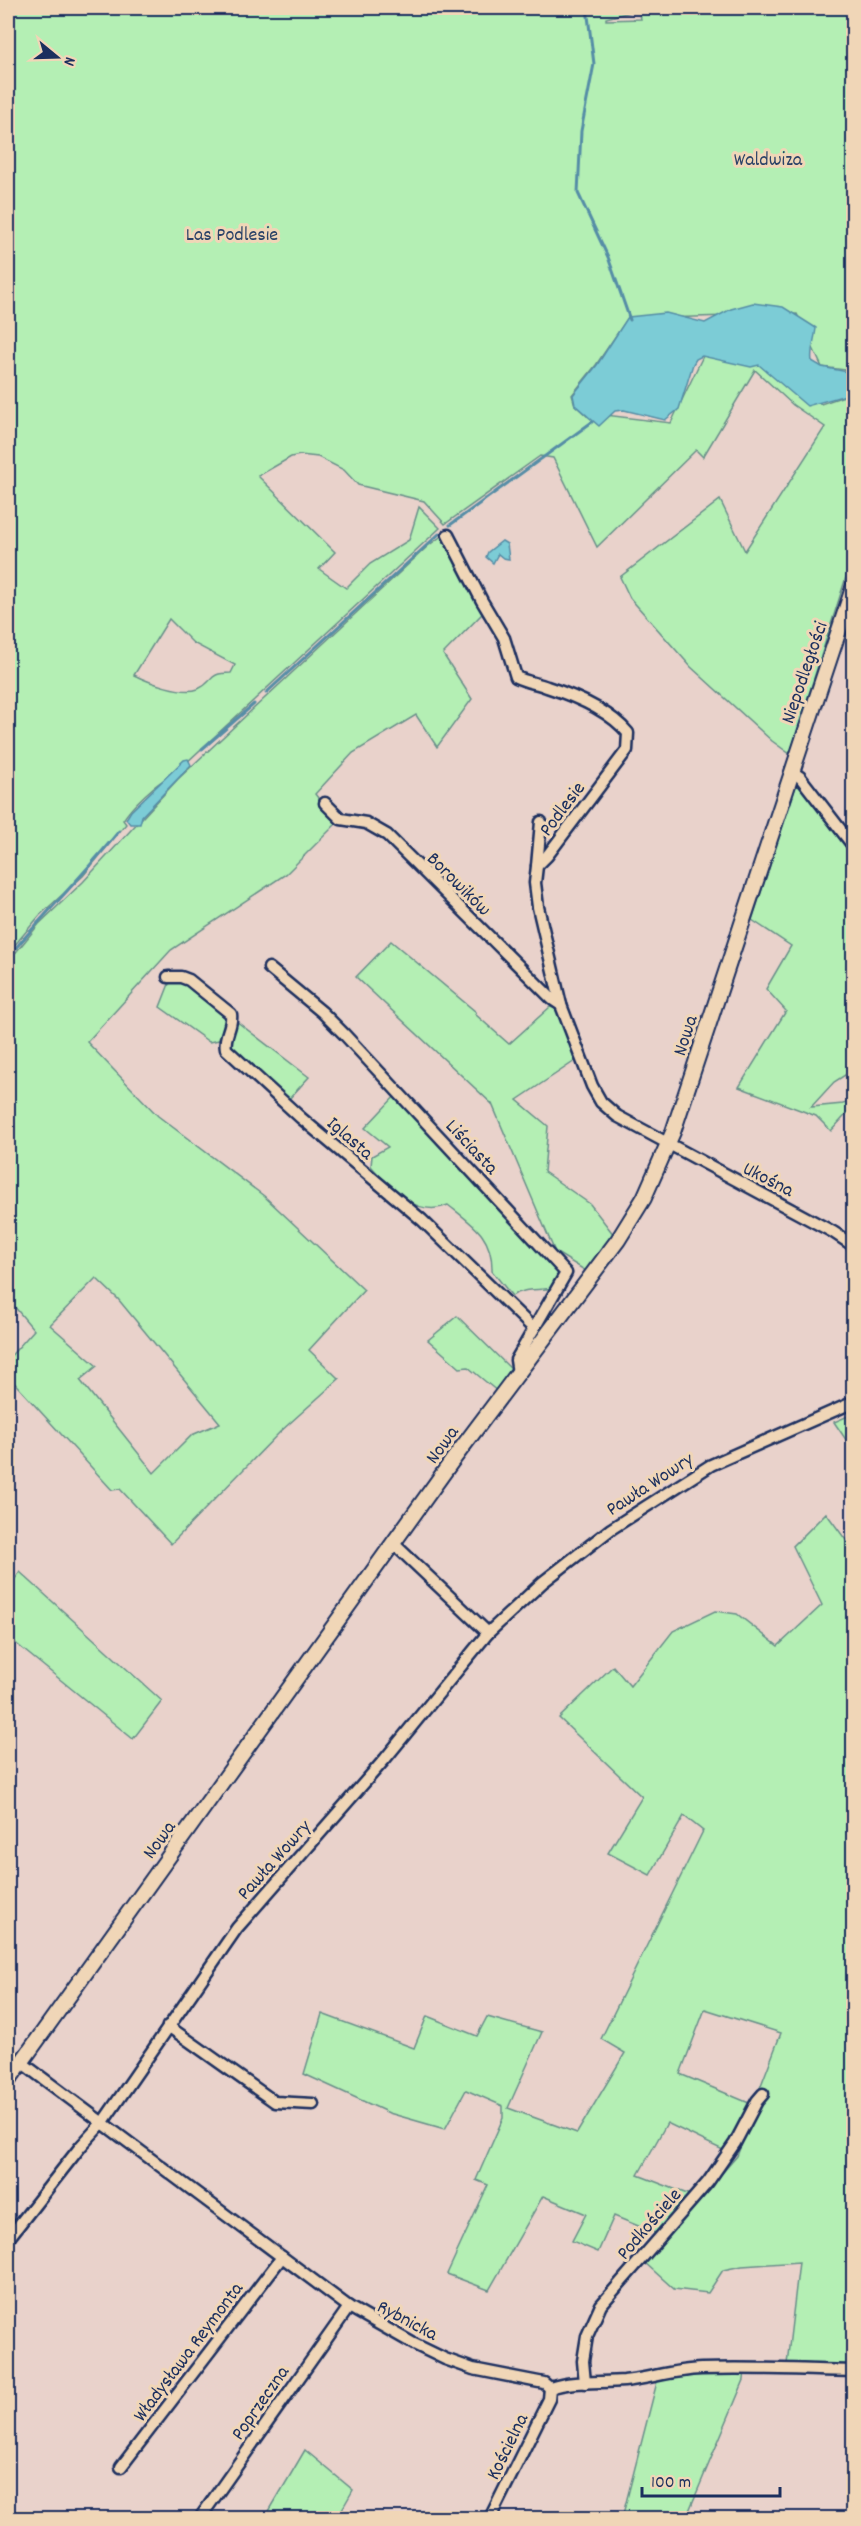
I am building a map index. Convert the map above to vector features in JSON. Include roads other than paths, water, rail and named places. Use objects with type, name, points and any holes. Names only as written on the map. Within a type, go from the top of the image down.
[{"type":"street","name":"Podlesie","points":[[448,535],[504,638],[516,677],[545,686],[582,702],[613,718],[628,733],[627,750],[572,824],[537,866]]},
{"type":"street","name":"Niepodległości","points":[[791,771],[854,585]]},
{"type":"street","points":[[791,771],[800,777],[854,846]]},
{"type":"street","name":"Nowa","points":[[8,2081],[393,1543],[631,1221],[668,1144],[791,771]]},
{"type":"street","name":"Borowików","points":[[325,803],[341,819],[366,823],[387,835],[552,999],[561,1005]]},
{"type":"street","points":[[541,822],[535,883],[538,907],[561,1005],[601,1102],[617,1116],[668,1144]]},
{"type":"street","name":"Liściasta","points":[[269,968],[322,1012],[344,1034],[566,1273],[516,1360],[518,1373]]},
{"type":"street","name":"Iglasta","points":[[168,977],[181,977],[189,980],[231,1014],[232,1022],[224,1041],[226,1049],[422,1220],[534,1329]]},
{"type":"street","name":"Ukośna","points":[[668,1144],[833,1232],[854,1246]]},
{"type":"street","name":"Pawła Wowry","points":[[8,2239],[81,2146],[103,2122],[237,1928],[385,1759],[488,1633],[543,1582],[611,1529],[711,1465],[854,1402]]},
{"type":"street","points":[[393,1543],[488,1633]]},
{"type":"street","points":[[168,2025],[275,2102],[313,2104]]},
{"type":"street","name":"Rybnicka","points":[[21,2062],[349,2307],[445,2359],[473,2369],[544,2383],[550,2388],[630,2380],[668,2371],[701,2369],[854,2371]]},
{"type":"street","name":"Podkościele","points":[[585,2383],[583,2361],[586,2336],[601,2305],[708,2182],[735,2143],[763,2094]]},
{"type":"street","name":"Władysława Reymonta","points":[[121,2467],[282,2257]]},
{"type":"street","name":"Poprzeczna","points":[[200,2518],[349,2307]]},
{"type":"street","name":"Kościelna","points":[[490,2518],[544,2409],[550,2395],[550,2388]]},
{"type":"water","points":[[753,303],[783,307],[816,328],[812,361],[822,367],[853,373],[853,393],[807,406],[759,365],[751,367],[702,356],[693,364],[679,409],[665,420],[624,410],[615,411],[599,426],[575,405],[573,395],[597,365],[628,317],[666,313],[705,323],[731,309]]},
{"type":"water","points":[[502,541],[507,544],[509,559],[498,554],[493,563],[486,557],[488,552]]},
{"type":"water","points":[[188,759],[191,765],[142,816],[140,824],[130,824],[126,819],[131,811],[184,760]]},
{"type":"waterway","points":[[587,8],[594,64],[581,131],[578,193],[608,257],[630,320]]},
{"type":"waterway","points":[[450,525],[592,422]]},
{"type":"waterway","points":[[266,693],[439,534]]},
{"type":"waterway","points":[[202,749],[254,704]]},
{"type":"waterway","points":[[8,957],[119,831]]},
{"type":"park label","name":"Waldwiza","points":[[768,158]]},
{"type":"park label","name":"Las Podlesie","points":[[232,233]]}]
